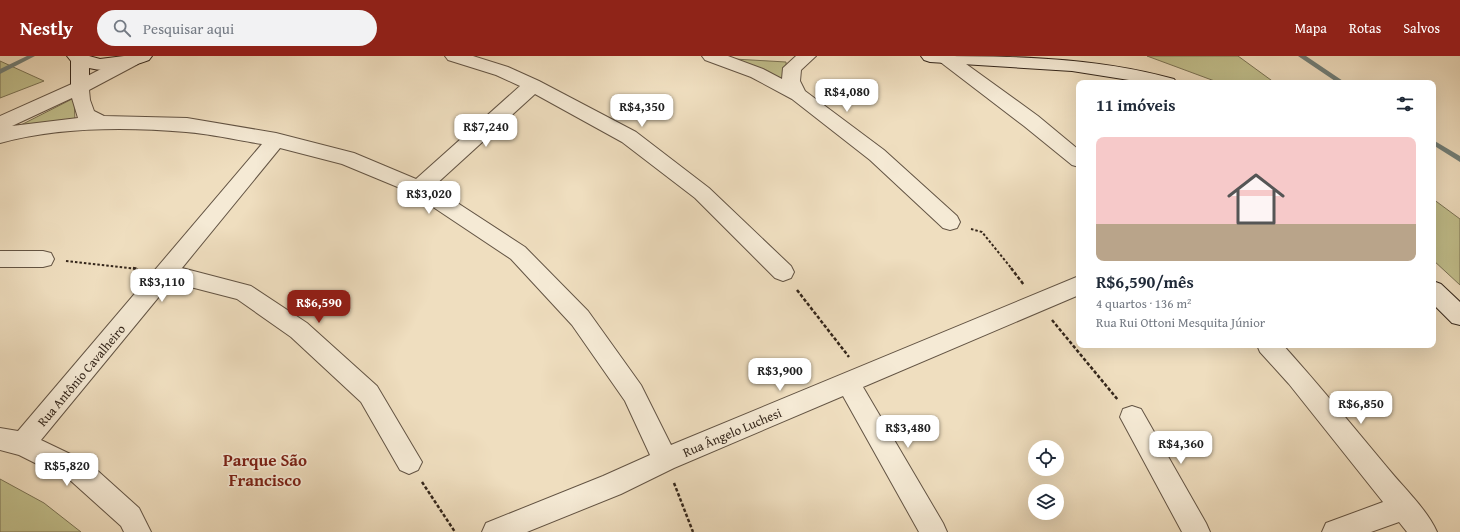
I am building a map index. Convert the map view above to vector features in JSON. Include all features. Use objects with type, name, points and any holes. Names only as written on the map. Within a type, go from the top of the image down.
[{"type":"street","points":[[454,56],[504,64],[533,85],[629,137],[702,193],[783,272]]},
{"type":"street","points":[[711,56],[757,73],[798,95],[877,155],[950,222]]},
{"type":"street","points":[[798,95],[792,81],[792,68],[807,56]]},
{"type":"street","points":[[938,56],[1072,65],[1142,75],[1158,80]]},
{"type":"street","points":[[938,56],[1031,121],[1076,158]]},
{"type":"street","points":[[101,122],[86,116],[81,100],[78,58],[103,65],[138,57]]},
{"type":"street","points":[[0,124],[80,87],[138,57]]},
{"type":"street","points":[[419,188],[533,85]]},
{"type":"street","points":[[0,136],[19,131],[101,122],[187,125],[276,140],[347,158],[419,188],[518,253],[580,318],[633,393],[665,460]]},
{"type":"street","name":"Rua Antônio Cavalheiro","points":[[12,442],[166,272],[276,140]]},
{"type":"street","points":[[0,259],[43,259]]},
{"type":"street","points":[[166,272],[243,292],[299,330],[368,394],[409,462]]},
{"type":"street","name":"Rua Ângelo Luchesi","points":[[496,532],[612,485],[665,460],[1076,286]]},
{"type":"street","points":[[1436,293],[1460,316]]},
{"type":"street","points":[[1271,348],[1297,377],[1424,532]]},
{"type":"street","points":[[856,379],[934,532]]},
{"type":"street","points":[[1132,417],[1197,532]]},
{"type":"street","points":[[12,442],[80,472],[130,517],[138,532]]},
{"type":"street","points":[[1335,532],[1404,507]]},
{"type":"path","points":[[950,222],[982,232],[1038,303],[1132,417]]},
{"type":"path","points":[[43,259],[166,272]]},
{"type":"path","points":[[783,272],[856,379]]},
{"type":"path","points":[[665,460],[693,532]]},
{"type":"path","points":[[409,462],[455,532]]},
{"type":"shaded area","points":[[1147,56],[1238,56],[1271,80],[1212,80]]},
{"type":"shaded area","points":[[734,59],[786,62],[787,81]]},
{"type":"shaded area","points":[[0,61],[44,81],[0,98]]},
{"type":"shaded area","points":[[74,98],[75,121],[15,128]]},
{"type":"shaded area","points":[[1436,201],[1460,219],[1460,285],[1436,263]]},
{"type":"shaded area","points":[[0,479],[44,503],[81,532],[0,532]]},
{"type":"waterway","points":[[0,72],[32,56]]},
{"type":"waterway","points":[[1301,56],[1338,80]]},
{"type":"waterway","points":[[1436,144],[1460,159]]},
{"type":"district","name":"Parque São Francisco","points":[[265,470]]}]
